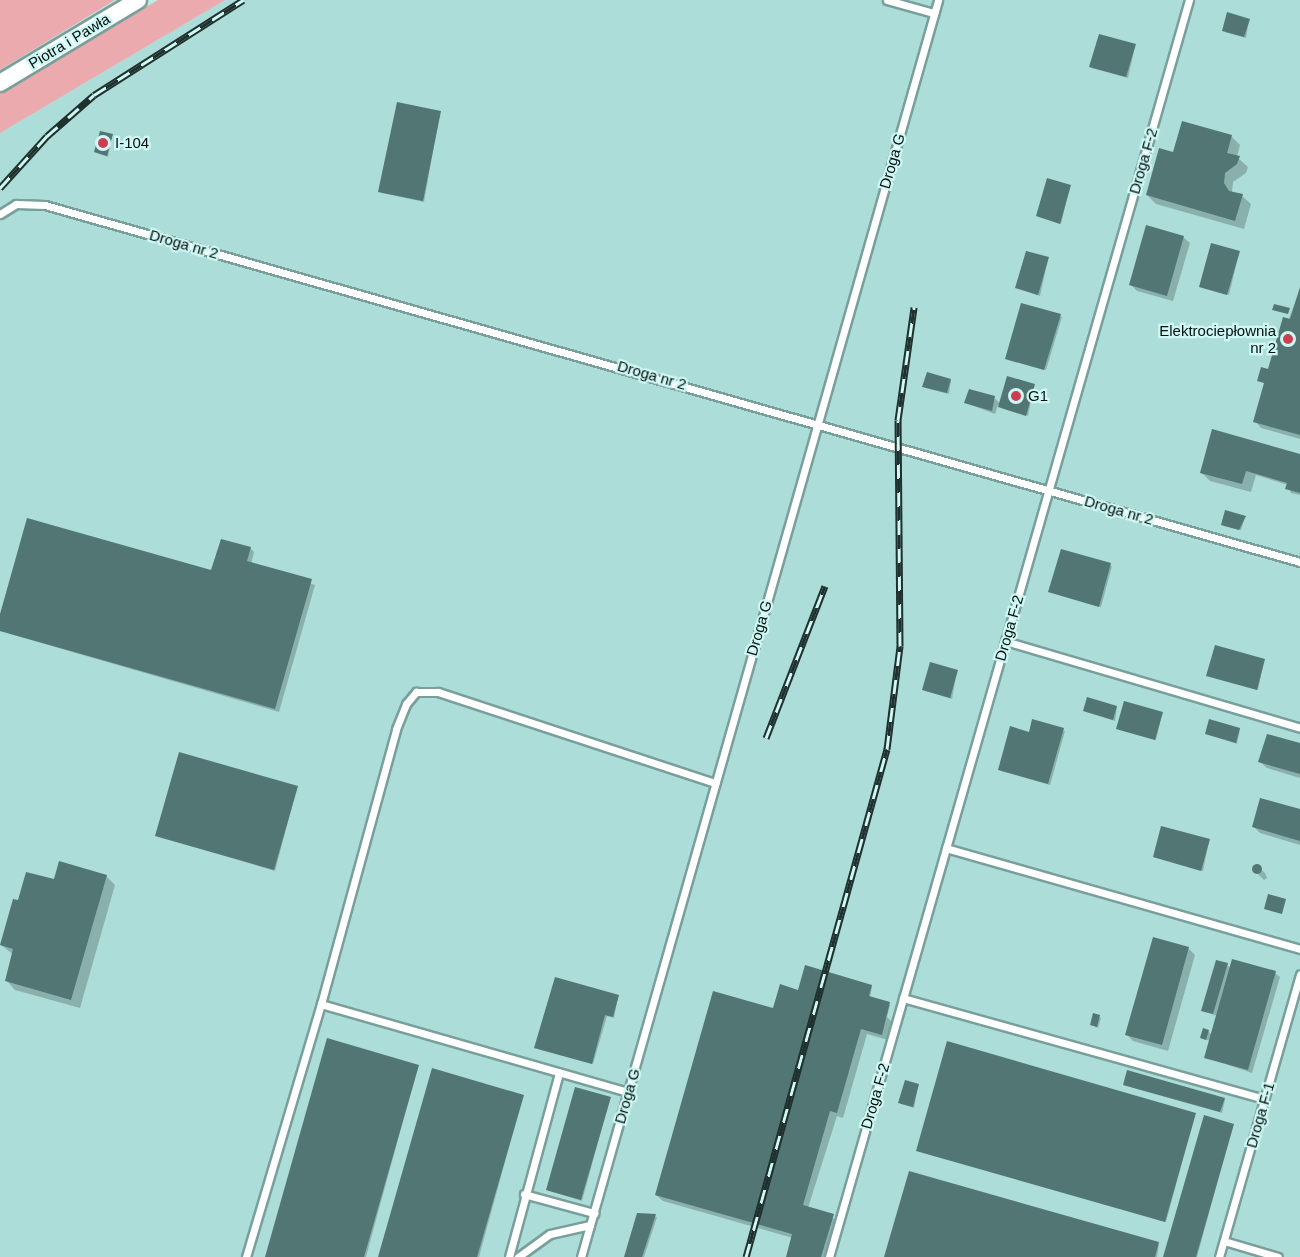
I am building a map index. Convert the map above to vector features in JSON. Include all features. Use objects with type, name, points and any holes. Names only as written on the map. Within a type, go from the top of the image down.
[{"type":"street","name":"Piotra i Pawła","points":[[0,83],[138,0]]},
{"type":"lane","points":[[887,0],[934,13]]},
{"type":"lane","name":"Droga G","points":[[581,1257],[938,0]]},
{"type":"lane","name":"Droga F-2","points":[[829,1257],[1189,0]]},
{"type":"lane","name":"Droga nr 2","points":[[2,213],[16,204],[45,205],[818,422],[1300,562]]},
{"type":"lane","points":[[1005,641],[1300,728]]},
{"type":"lane","points":[[246,1257],[321,1004],[396,729],[406,704],[416,692],[438,692],[715,783]]},
{"type":"lane","points":[[946,848],[1300,949]]},
{"type":"lane","name":"Droga F-1","points":[[1219,1257],[1300,974]]},
{"type":"lane","points":[[903,998],[1264,1099]]},
{"type":"lane","points":[[321,1004],[628,1092]]},
{"type":"lane","points":[[509,1257],[524,1194],[559,1073]]},
{"type":"lane","points":[[524,1194],[594,1213]]},
{"type":"lane","points":[[518,1257],[550,1234],[590,1225]]},
{"type":"lane","points":[[1224,1241],[1278,1257]]},
{"type":"shaded area","points":[[0,0],[115,0],[0,70]]},
{"type":"shaded area","points":[[158,0],[225,0],[0,133],[0,92]]},
{"type":"shaded area","points":[[225,0],[1300,0],[1300,1257],[0,1257],[0,133]]},
{"type":"building","points":[[1227,12],[1250,19],[1244,37],[1222,31]]},
{"type":"building","points":[[1099,34],[1136,44],[1126,77],[1089,67]]},
{"type":"building","points":[[397,102],[441,111],[423,201],[378,192]]},
{"type":"building","points":[[1182,121],[1232,135],[1227,153],[1240,156],[1237,164],[1225,173],[1224,183],[1229,191],[1243,194],[1235,221],[1146,195],[1159,148],[1173,152]]},
{"type":"building","name":"I-104","points":[[100,131],[113,134],[107,156],[94,152]]},
{"type":"building","points":[[1047,178],[1071,185],[1060,224],[1036,216]]},
{"type":"building","points":[[1146,225],[1184,236],[1167,296],[1129,285]]},
{"type":"building","points":[[1211,243],[1240,251],[1227,295],[1199,287]]},
{"type":"building","points":[[1026,251],[1049,257],[1038,295],[1015,288]]},
{"type":"building","name":"Elektrociepłownia nr 2","points":[[1300,287],[1300,435],[1253,422],[1264,383],[1257,381],[1261,367],[1268,369],[1283,317],[1290,319]]},
{"type":"building","points":[[1021,303],[1061,314],[1044,370],[1005,359]]},
{"type":"building","points":[[1274,304],[1290,308],[1288,314],[1272,310]]},
{"type":"building","points":[[927,372],[951,379],[947,393],[922,387]]},
{"type":"building","name":"G1","points":[[1007,376],[1035,384],[1026,416],[998,407]]},
{"type":"building","points":[[969,389],[995,396],[992,411],[964,403]]},
{"type":"building","points":[[1212,429],[1300,454],[1300,493],[1285,489],[1287,483],[1246,471],[1242,484],[1200,473]]},
{"type":"building","points":[[1225,510],[1246,516],[1239,530],[1221,525]]},
{"type":"building","points":[[27,518],[211,570],[221,539],[251,547],[247,561],[312,579],[275,709],[0,631],[0,614]]},
{"type":"building","points":[[1061,549],[1111,563],[1099,607],[1048,592]]},
{"type":"building","points":[[1215,645],[1265,659],[1257,690],[1206,676]]},
{"type":"building","points":[[930,662],[958,670],[950,698],[922,690]]},
{"type":"building","points":[[1087,697],[1117,706],[1113,720],[1083,711]]},
{"type":"building","points":[[1124,701],[1163,712],[1155,740],[1116,729]]},
{"type":"building","points":[[1032,719],[1064,728],[1048,784],[998,770],[1010,726],[1029,732]]},
{"type":"building","points":[[1209,719],[1240,728],[1236,743],[1205,734]]},
{"type":"building","points":[[1267,734],[1300,743],[1300,774],[1258,762]]},
{"type":"building","points":[[179,752],[298,786],[274,870],[155,836]]},
{"type":"building","points":[[1260,798],[1300,809],[1300,841],[1252,827]]},
{"type":"building","points":[[1161,826],[1210,839],[1201,871],[1153,857]]},
{"type":"building","points":[[59,861],[107,875],[71,1000],[5,981],[13,949],[0,945],[13,899],[18,900],[26,872],[54,879]]},
{"type":"building","points":[[1257,864],[1261,865],[1261,873],[1257,874],[1253,873],[1252,869],[1253,865]]},
{"type":"building","points":[[1268,894],[1286,899],[1282,914],[1264,909]]},
{"type":"building","points":[[1153,937],[1189,947],[1162,1045],[1125,1035]]},
{"type":"building","points":[[1232,959],[1276,971],[1248,1070],[1204,1058]]},
{"type":"building","points":[[1216,960],[1228,963],[1213,1014],[1201,1011]]},
{"type":"building","points":[[805,965],[872,985],[869,996],[890,1002],[882,1035],[861,1029],[837,1113],[830,1111],[803,1205],[834,1214],[821,1257],[786,1257],[792,1234],[655,1195],[713,991],[773,1008],[780,984],[798,990]]},
{"type":"building","points":[[555,977],[619,995],[613,1017],[605,1015],[592,1064],[534,1048]]},
{"type":"building","points":[[1093,1013],[1100,1015],[1097,1027],[1090,1025]]},
{"type":"building","points":[[1203,1028],[1209,1030],[1206,1040],[1200,1038]]},
{"type":"building","points":[[327,1038],[419,1065],[364,1257],[265,1257]]},
{"type":"building","points":[[947,1041],[1196,1113],[1165,1222],[916,1151]]},
{"type":"building","points":[[432,1068],[524,1095],[477,1257],[378,1257]]},
{"type":"building","points":[[1127,1070],[1225,1098],[1220,1112],[1123,1085]]},
{"type":"building","points":[[905,1080],[919,1084],[913,1107],[898,1103]]},
{"type":"building","points":[[575,1087],[611,1097],[581,1200],[546,1190]]},
{"type":"building","points":[[1204,1115],[1234,1124],[1196,1257],[1163,1257]]},
{"type":"building","points":[[909,1171],[1159,1242],[1155,1257],[884,1257]]},
{"type":"building","points":[[637,1213],[656,1214],[642,1257],[624,1257]]},
{"type":"railway","points":[[0,188],[47,136],[94,95],[243,0]]},
{"type":"railway","points":[[746,1257],[887,749],[900,646],[898,420],[914,307]]},
{"type":"railway","points":[[766,738],[825,586]]},
{"type":"place","name":"I-104","points":[[103,143]]},
{"type":"place","name":"Elektrociepłownia nr 2","points":[[1288,339]]},
{"type":"place","name":"G1","points":[[1016,396]]}]
